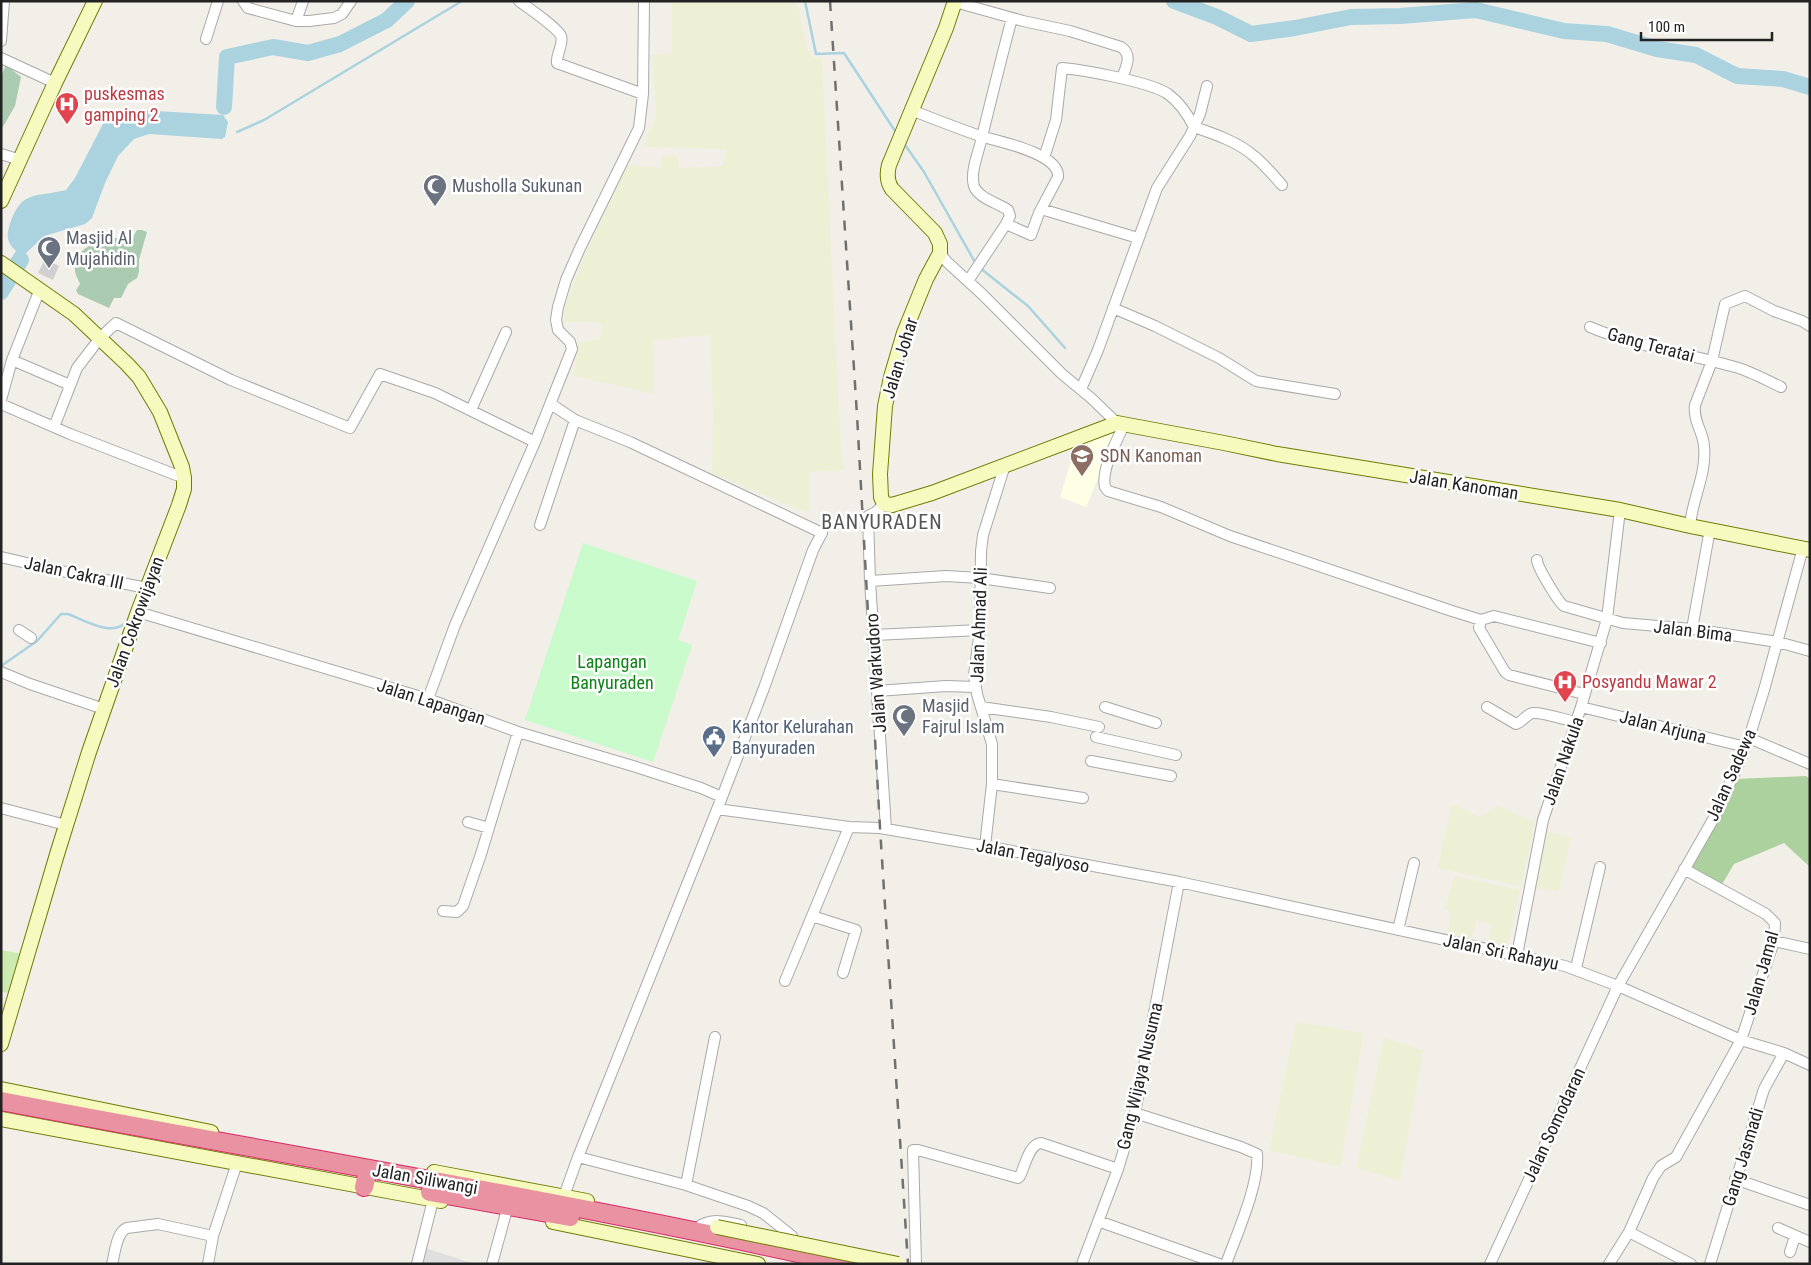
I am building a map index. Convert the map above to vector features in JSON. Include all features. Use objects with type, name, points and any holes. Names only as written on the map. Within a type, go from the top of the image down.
[{"type":"highway","name":"Jalan Siliwangi","points":[[1,1101],[303,1166],[365,1183],[798,1264]]},
{"type":"highway","name":"Jalan Siliwangi","points":[[1,1110],[303,1166],[484,1189],[709,1247],[848,1264]]},
{"type":"street","points":[[1,41],[4,1]]},
{"type":"street","points":[[1,201],[95,1]]},
{"type":"street","points":[[206,39],[218,1]]},
{"type":"street","points":[[243,1],[248,8],[296,21],[334,18],[342,14],[350,1]]},
{"type":"street","points":[[296,21],[303,1]]},
{"type":"street","points":[[519,1],[560,34],[561,39],[557,63],[643,94]]},
{"type":"street","points":[[428,699],[455,625],[551,404],[572,345],[558,330],[556,320],[558,307],[566,280],[580,248],[639,128],[643,94],[644,1]]},
{"type":"street","points":[[1120,424],[1062,374],[968,280],[947,262],[940,253],[940,244],[935,233],[895,192],[889,184],[888,173],[889,165],[955,2],[1012,18],[1070,31],[1121,47],[1127,51],[1128,57],[1128,64],[1122,78]]},
{"type":"street","points":[[968,280],[1010,216],[1008,210],[982,195],[974,186],[974,174],[1012,18]]},
{"type":"street","points":[[1,58],[55,83]]},
{"type":"street","points":[[1044,158],[1056,120],[1062,68],[1122,78],[1154,87],[1167,93],[1182,108],[1194,127],[1232,142],[1254,156],[1282,185]]},
{"type":"street","points":[[1081,389],[1157,188],[1190,136],[1207,86]]},
{"type":"street","points":[[912,110],[982,136],[1008,143],[1044,158],[1055,167],[1058,173],[1054,185],[1041,209],[1031,235],[1006,224]]},
{"type":"street","points":[[1,154],[21,160]]},
{"type":"street","points":[[1041,209],[1138,238]]},
{"type":"street","name":"Jalan Johar","points":[[884,504],[881,498],[880,474],[885,406],[891,377],[904,333],[926,279],[940,253]]},
{"type":"street","name":"Jalan Cokrowijayan","points":[[1,1044],[66,825],[104,709],[184,489],[182,467],[160,412],[138,377],[127,364],[74,314],[7,268]]},
{"type":"street","points":[[1,400],[12,360],[40,289]]},
{"type":"street","points":[[1690,526],[1691,514],[1704,463],[1704,446],[1694,412],[1695,405],[1712,361],[1725,304],[1745,296],[1774,312],[1810,326]]},
{"type":"street","points":[[1113,308],[1155,326],[1219,358],[1256,381],[1335,394]]},
{"type":"street","points":[[54,427],[77,368],[100,338],[116,323],[231,380],[350,428],[380,374],[435,393],[535,442]]},
{"type":"street","name":"Gang Teratai","points":[[1590,327],[1611,336],[1647,347],[1737,367],[1781,386]]},
{"type":"street","points":[[471,410],[506,332]]},
{"type":"street","points":[[12,360],[70,384]]},
{"type":"street","points":[[1,404],[184,478]]},
{"type":"street","points":[[551,404],[575,420],[630,442],[822,533],[813,550],[770,676],[564,1196]]},
{"type":"street","points":[[540,525],[575,420]]},
{"type":"street","points":[[884,504],[892,505],[932,493],[1120,424]]},
{"type":"street","points":[[1120,424],[1104,477],[1105,487],[1108,491],[1161,507],[1230,536],[1452,612],[1481,620],[1494,616],[1601,643]]},
{"type":"street","name":"Jalan Kanoman","points":[[1120,424],[1277,454],[1620,510],[1806,549]]},
{"type":"street","name":"Jalan Ahmad Ali","points":[[985,846],[992,784],[992,744],[974,675],[980,630],[980,578],[983,536],[1006,465]]},
{"type":"street","name":"Jalan Warkudoro","points":[[884,504],[876,512],[868,516],[870,581],[886,829]]},
{"type":"street","name":"Jalan Nakula","points":[[1518,955],[1543,820],[1608,619],[1620,510]]},
{"type":"street","points":[[1692,629],[1710,529]]},
{"type":"street","name":"Jalan Sadewa","points":[[1618,986],[1715,816],[1748,742],[1806,549]]},
{"type":"street","name":"Jalan Cakra III","points":[[1,557],[147,588]]},
{"type":"street","name":"Jalan Bima","points":[[1537,560],[1540,569],[1561,605],[1623,623],[1692,629],[1778,642],[1810,651]]},
{"type":"street","points":[[870,581],[922,576],[980,578],[1050,588]]},
{"type":"street","name":"Jalan Lapangan","points":[[138,612],[428,699],[518,732],[642,768],[722,796]]},
{"type":"street","points":[[1481,620],[1479,628],[1505,672],[1509,675],[1584,694]]},
{"type":"street","points":[[19,630],[32,638]]},
{"type":"street","points":[[874,635],[980,630]]},
{"type":"street","points":[[4,673],[104,709]]},
{"type":"street","points":[[877,691],[946,686],[976,688]]},
{"type":"street","points":[[981,707],[1051,718],[1176,755]]},
{"type":"street","points":[[1105,707],[1156,723]]},
{"type":"street","points":[[1487,707],[1516,724],[1523,721],[1530,714],[1536,713],[1576,722]]},
{"type":"street","name":"Jalan Arjuna","points":[[1581,707],[1748,742],[1810,764]]},
{"type":"street","points":[[443,911],[457,912],[463,906],[518,732]]},
{"type":"street","points":[[1091,761],[1170,776]]},
{"type":"street","points":[[992,784],[1083,798]]},
{"type":"street","points":[[1,808],[66,825]]},
{"type":"street","name":"Jalan Tegalyoso","points":[[717,809],[849,827],[886,829],[1179,882]]},
{"type":"street","points":[[468,822],[489,828]]},
{"type":"street","points":[[785,981],[849,827]]},
{"type":"street","points":[[1398,930],[1414,863]]},
{"type":"street","points":[[1576,968],[1600,867]]},
{"type":"street","name":"Jalan Jamal","points":[[1609,1264],[1629,1232],[1653,1178],[1661,1166],[1676,1157],[1741,1040],[1774,941],[1775,923],[1766,914],[1684,869]]},
{"type":"street","name":"Jalan Sri Rahayu","points":[[1179,882],[1576,968],[1741,1040],[1784,1053],[1810,1065]]},
{"type":"street","name":"Gang Wijaya Nusuma","points":[[1082,1264],[1118,1169],[1135,1113],[1179,882]]},
{"type":"street","points":[[812,916],[856,930],[843,973]]},
{"type":"street","points":[[1774,941],[1810,949]]},
{"type":"street","name":"Jalan Somodaran","points":[[1490,1264],[1618,986]]},
{"type":"street","points":[[686,1185],[715,1037]]},
{"type":"street","name":"Gang Jasmadi","points":[[1710,1264],[1764,1089],[1784,1053]]},
{"type":"street","points":[[1,1089],[230,1135],[564,1196],[758,1264]]},
{"type":"street","points":[[1135,1113],[1241,1147],[1256,1154],[1258,1161],[1253,1187],[1226,1264]]},
{"type":"street","points":[[1,1119],[237,1163],[303,1166]]},
{"type":"street","points":[[916,1264],[913,1150],[1018,1178],[1032,1147],[1036,1143],[1041,1143],[1118,1169]]},
{"type":"street","points":[[578,1157],[686,1185],[763,1212],[792,1236]]},
{"type":"street","points":[[208,1264],[213,1236],[237,1163]]},
{"type":"street","points":[[1736,1179],[1810,1205]]},
{"type":"street","points":[[365,1183],[433,1200],[709,1247],[898,1264]]},
{"type":"street","points":[[417,1264],[433,1200]]},
{"type":"street","points":[[492,1264],[506,1213]]},
{"type":"street","points":[[709,1247],[710,1220],[718,1220],[869,1254],[875,1264]]},
{"type":"street","points":[[1098,1221],[1219,1264]]},
{"type":"street","points":[[112,1264],[120,1234],[126,1228],[158,1224],[213,1236]]},
{"type":"street","points":[[1778,1228],[1810,1242]]},
{"type":"street","points":[[1629,1232],[1691,1264]]},
{"type":"street","points":[[1790,1252],[1796,1236]]},
{"type":"shaded area","points":[[672,1],[795,1],[799,9],[806,48],[814,58],[822,57],[843,470],[809,472],[810,509],[808,512],[712,473],[713,412],[710,335],[653,340],[654,394],[574,376],[577,343],[599,339],[603,325],[595,322],[563,322],[566,303],[584,257],[627,165],[661,168],[661,156],[677,155],[679,168],[723,166],[726,149],[643,147],[656,116],[652,55],[672,53]]},
{"type":"shaded area","points":[[6,65],[21,77],[15,106],[1,130],[1,76]]},
{"type":"shaded area","points":[[137,230],[147,232],[139,260],[139,272],[137,278],[128,284],[121,298],[114,298],[109,308],[78,294],[76,290],[80,284],[76,275],[75,265],[80,253],[90,246],[103,241],[119,238],[127,241],[133,237]]},
{"type":"shaded area","name":"Masjid Al Mujahidin","points":[[45,259],[59,266],[53,280],[38,273]]},
{"type":"shaded area","name":"SDN Kanoman","points":[[1116,426],[1107,457],[1086,507],[1060,497],[1078,439]]},
{"type":"shaded area","points":[[1452,804],[1479,817],[1498,806],[1535,822],[1521,886],[1437,868]]},
{"type":"shaded area","points":[[1546,831],[1571,838],[1559,892],[1535,888]]},
{"type":"shaded area","points":[[1454,876],[1520,890],[1507,946],[1488,943],[1492,925],[1477,920],[1471,940],[1448,934],[1451,913],[1445,909]]},
{"type":"shaded area","points":[[1296,1022],[1364,1033],[1340,1167],[1269,1150]]},
{"type":"shaded area","points":[[1384,1037],[1423,1050],[1400,1181],[1356,1168]]},
{"type":"shaded area","points":[[425,1248],[475,1264],[421,1264]]},
{"type":"green space","name":"Lapangan Banyuraden","points":[[583,543],[697,581],[678,640],[692,645],[653,762],[525,720]]},
{"type":"green space","points":[[1806,776],[1810,779],[1810,867],[1784,843],[1734,864],[1718,891],[1682,870],[1736,779]]},
{"type":"green space","points":[[1,950],[23,954],[12,993],[1,992]]},
{"type":"water","points":[[123,109],[223,115],[228,122],[225,137],[222,139],[149,134],[134,139],[118,156],[105,183],[92,218],[85,224],[44,236],[23,256],[19,268],[8,263],[16,251],[8,240],[8,231],[18,206],[30,197],[66,190],[75,178],[106,118],[112,113]]},
{"type":"waterway","points":[[224,107],[227,57],[273,47],[308,53],[340,44],[387,20],[407,1]]},
{"type":"waterway","points":[[237,132],[264,120],[462,1]]},
{"type":"waterway","points":[[805,1],[816,54],[844,53],[897,134]]},
{"type":"waterway","points":[[1174,1],[1217,17],[1251,34],[1351,17],[1400,16],[1476,10],[1564,31],[1607,34],[1657,49],[1696,55],[1737,76],[1783,79],[1810,87]]},
{"type":"waterway","points":[[903,142],[924,172],[976,264]]},
{"type":"waterway","points":[[1,292],[21,260]]},
{"type":"waterway","points":[[980,268],[1028,306],[1065,348]]},
{"type":"waterway","points":[[1,666],[37,641],[61,614],[68,614],[90,624],[107,628],[115,628],[128,620]]},
{"type":"railway","points":[[830,1],[908,1264]]},
{"type":"place","name":"puskesmas gamping 2","points":[[67,125]]},
{"type":"place","name":"Musholla Sukunan","points":[[435,207]]},
{"type":"place","name":"Masjid Al Mujahidin","points":[[49,269]]},
{"type":"place","name":"SDN Kanoman","points":[[1082,477]]},
{"type":"place","name":"Posyandu Mawar 2","points":[[1565,703]]},
{"type":"place","name":"Masjid Fajrul Islam","points":[[904,737]]},
{"type":"place","name":"Kantor Kelurahan Banyuraden","points":[[714,758]]},
{"type":"district","name":"BANYURADEN","points":[[882,522]]}]
